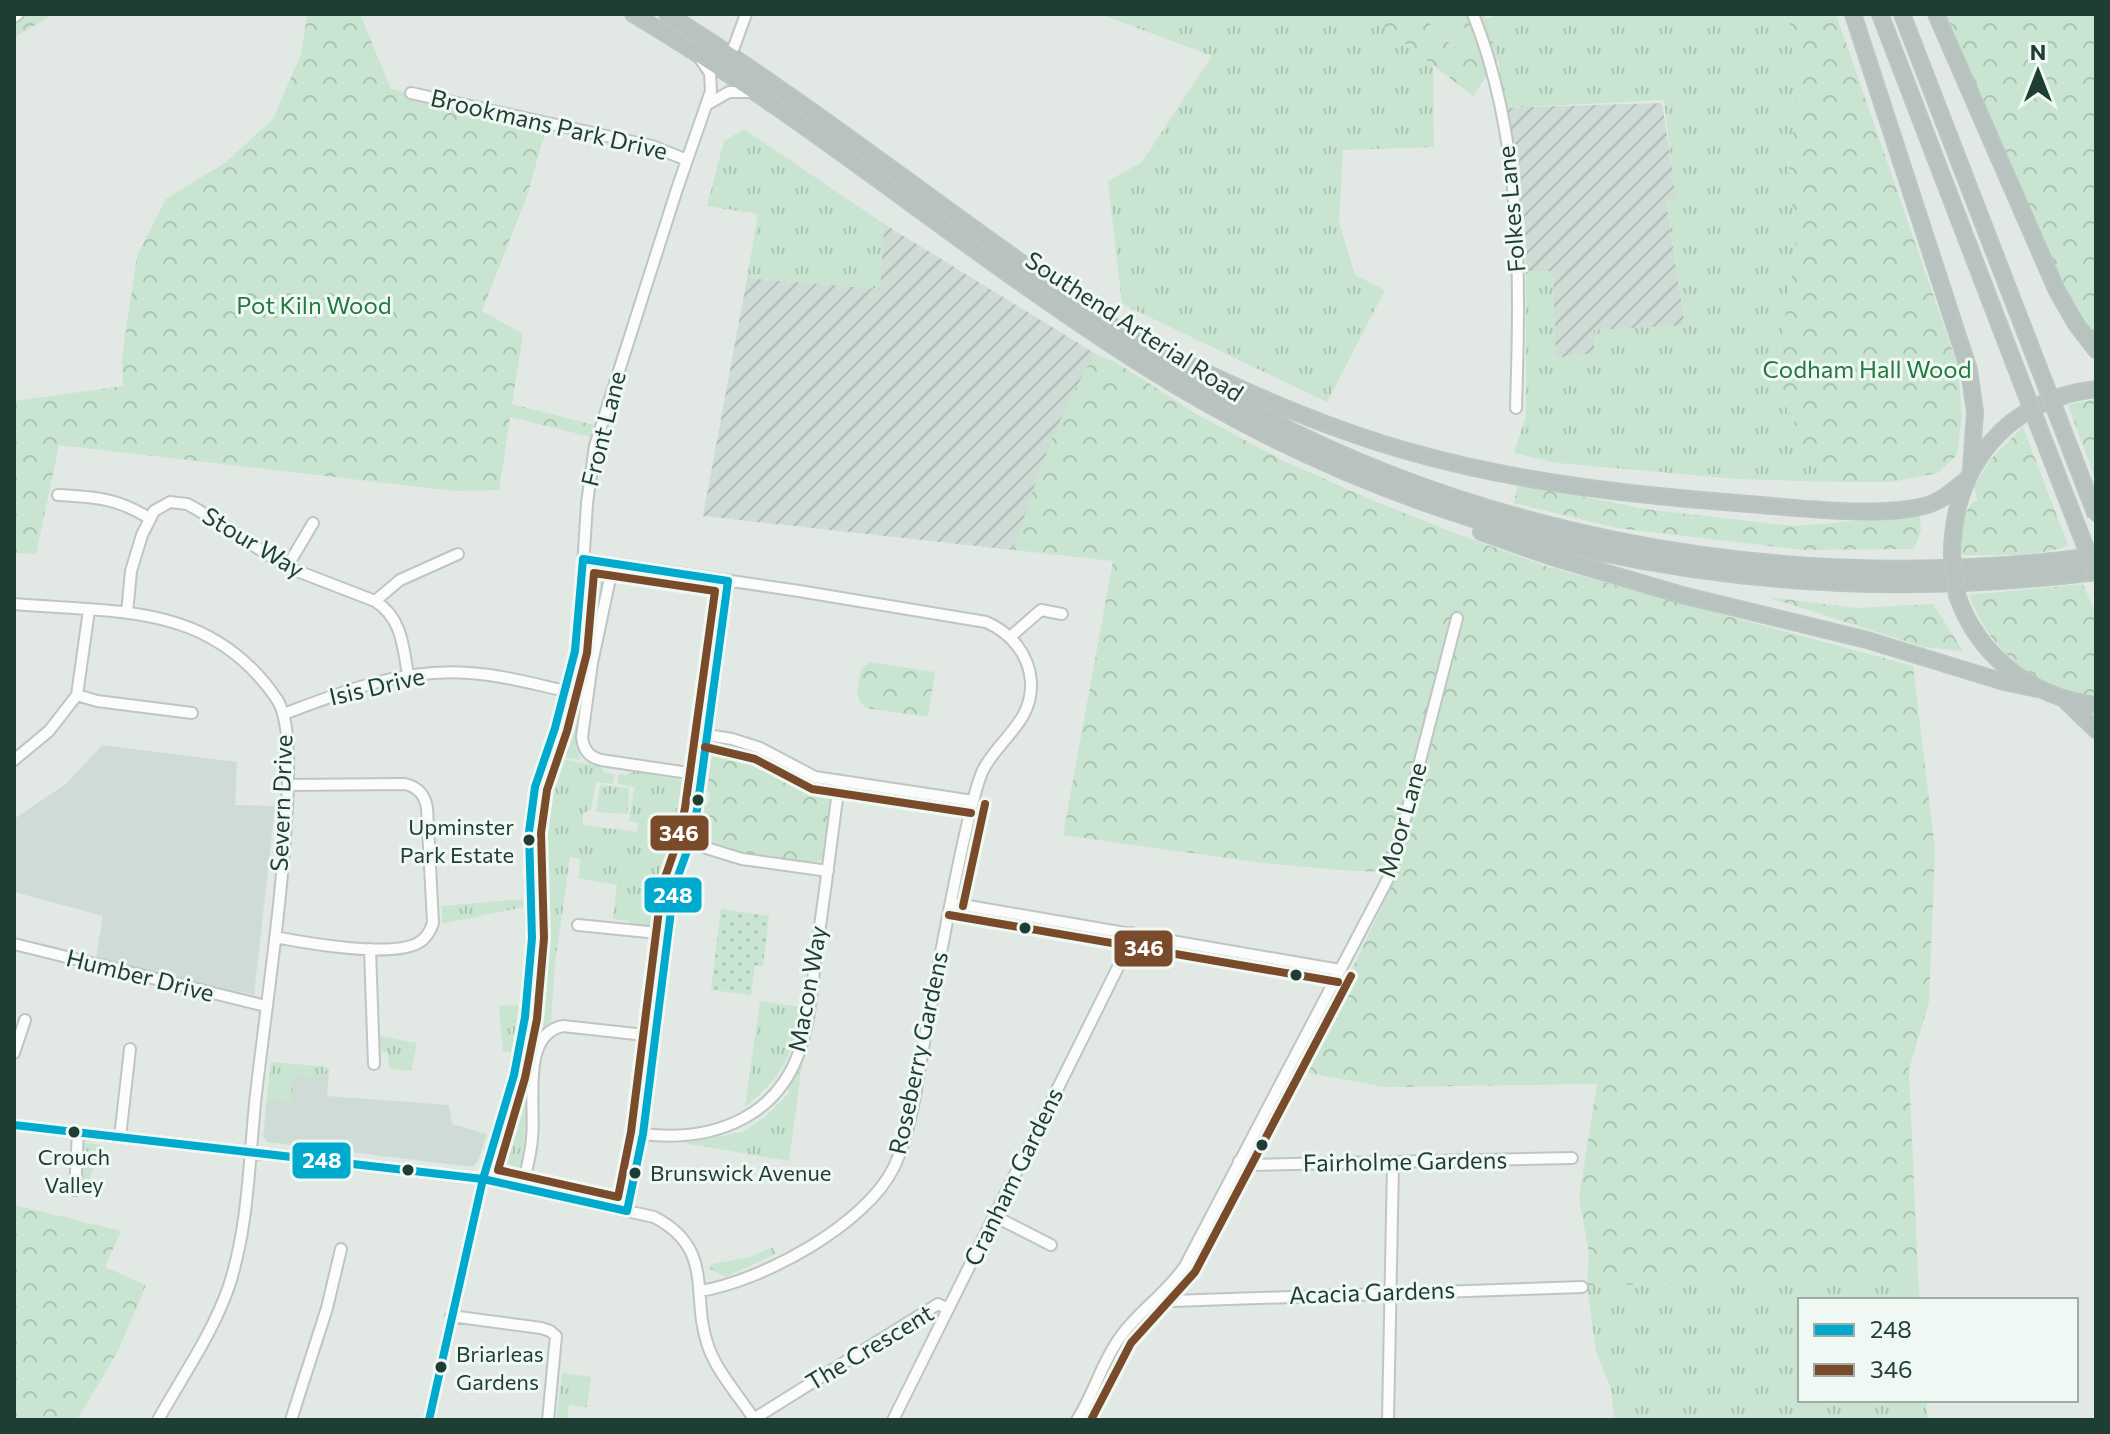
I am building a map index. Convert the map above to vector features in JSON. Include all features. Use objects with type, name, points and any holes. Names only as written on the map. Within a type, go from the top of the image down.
[{"type":"highway","name":"Southend Arterial Road","points":[[633,14],[755,93],[1099,337],[1220,412],[1343,471],[1429,505],[1518,533],[1653,565],[1789,582],[1883,586],[1975,584],[2096,573]]},
{"type":"highway","name":"Southend Arterial Road","points":[[667,14],[1110,323],[1190,375],[1308,437],[1420,484],[1567,529],[1701,555],[1837,568],[1974,567],[2096,556]]},
{"type":"highway","points":[[1853,14],[1969,370],[1975,412],[1968,475],[1954,518],[1952,555],[1957,595],[1969,623],[1987,650],[2038,689]]},
{"type":"highway","points":[[1880,14],[2096,573]]},
{"type":"highway","points":[[1902,14],[2096,515]]},
{"type":"highway","points":[[1936,14],[2057,291],[2071,317],[2096,350]]},
{"type":"highway","points":[[1110,323],[1221,380],[1311,418],[1405,451],[1503,474],[1603,489],[1836,510],[1905,509],[1929,505],[1951,493],[2008,426],[2034,406],[2096,389]]},
{"type":"highway","points":[[1220,412],[1298,457],[1383,497],[1552,557],[1682,595],[1867,640],[2004,682],[2038,689],[2065,700],[2096,705]]},
{"type":"highway","points":[[2065,700],[2096,730]]},
{"type":"street","points":[[728,54],[734,47],[746,14]]},
{"type":"street","name":"Folkes Lane","points":[[1473,14],[1486,47],[1508,147],[1517,219],[1516,408]]},
{"type":"street","name":"Front Lane","points":[[429,1420],[483,1179],[514,1075],[525,1017],[532,938],[529,832],[535,787],[566,691],[580,615],[587,503],[595,446],[712,85],[704,63],[691,50]]},
{"type":"street","points":[[707,106],[729,92],[755,93]]},
{"type":"street","name":"Brookmans Park Drive","points":[[411,93],[652,146],[687,160]]},
{"type":"street","points":[[58,495],[108,499],[149,518],[133,562],[127,613]]},
{"type":"street","name":"Stour Way","points":[[149,518],[161,505],[170,502],[187,504],[287,567],[375,601]]},
{"type":"street","points":[[287,567],[313,523]]},
{"type":"street","points":[[408,675],[397,624],[386,608],[375,601],[400,580],[458,554]]},
{"type":"street","points":[[583,559],[986,622],[1010,637],[1041,610],[1062,614]]},
{"type":"street","points":[[613,564],[592,663],[582,737],[584,746],[590,755],[601,760],[702,775]]},
{"type":"street","points":[[627,1211],[643,1134],[674,887],[690,843],[702,775],[728,581]]},
{"type":"street","name":"Severn Drive","points":[[14,604],[127,613],[190,626],[220,642],[252,668],[278,700],[284,714],[288,785],[275,937],[243,1221],[229,1286],[217,1314],[158,1420]]},
{"type":"street","points":[[14,760],[49,731],[77,695],[89,610]]},
{"type":"street","name":"Moor Lane","points":[[1077,1420],[1088,1404],[1118,1339],[1163,1295],[1185,1266],[1391,873],[1457,618]]},
{"type":"street","name":"Roseberry Gardens","points":[[700,1291],[748,1278],[837,1230],[869,1202],[888,1177],[908,1125],[973,801],[984,769],[1021,722],[1030,699],[1028,665],[1010,637]]},
{"type":"street","name":"Isis Drive","points":[[284,714],[343,691],[408,675],[447,672],[487,675],[566,691]]},
{"type":"street","points":[[77,695],[97,701],[192,713]]},
{"type":"street","points":[[707,735],[745,742],[800,771],[839,783],[973,801]]},
{"type":"street","name":"Macon Way","points":[[643,1134],[684,1136],[723,1129],[757,1112],[785,1081],[798,1055],[806,1026],[839,783]]},
{"type":"street","points":[[275,937],[312,945],[370,949],[409,946],[419,943],[431,931],[433,923],[426,800],[418,789],[405,784],[288,785]]},
{"type":"street","points":[[690,843],[742,859],[828,871]]},
{"type":"street","points":[[951,903],[1340,970]]},
{"type":"street","points":[[578,925],[668,934]]},
{"type":"street","name":"Cranham Gardens","points":[[893,1420],[1130,943],[1132,933]]},
{"type":"street","name":"Humber Drive","points":[[14,944],[266,1006]]},
{"type":"street","points":[[370,949],[374,1064]]},
{"type":"street","points":[[14,1053],[25,1020]]},
{"type":"street","points":[[522,1188],[533,1136],[531,1101],[537,1051],[544,1034],[563,1026],[654,1036]]},
{"type":"street","points":[[120,1137],[130,1049]]},
{"type":"street","points":[[14,1125],[483,1179],[654,1217],[683,1238],[694,1257],[707,1344],[753,1419]]},
{"type":"street","points":[[75,1190],[78,1132]]},
{"type":"street","name":"Fairholme Gardens","points":[[1239,1161],[1250,1165],[1393,1164],[1572,1158]]},
{"type":"street","points":[[1388,1420],[1393,1164]]},
{"type":"street","points":[[994,1216],[1051,1245]]},
{"type":"street","points":[[291,1420],[327,1308],[341,1249]]},
{"type":"street","name":"Acacia Gardens","points":[[1163,1295],[1172,1301],[1582,1287]]},
{"type":"street","name":"The Crescent","points":[[753,1419],[938,1304],[948,1309]]},
{"type":"street","points":[[451,1316],[541,1328],[556,1336],[548,1420]]},
{"type":"shaded area","points":[[1662,103],[1677,201],[1666,201],[1685,326],[1595,330],[1594,353],[1555,358],[1553,272],[1526,271],[1525,223],[1504,108]]},
{"type":"shaded area","points":[[884,224],[1096,354],[1067,406],[1013,550],[703,516],[747,278],[880,289]]},
{"type":"shaded area","points":[[102,745],[237,762],[235,805],[275,806],[254,995],[96,958],[103,916],[14,892],[14,819],[67,783]]},
{"type":"shaded area","points":[[271,1062],[326,1067],[329,1069],[327,1096],[449,1105],[452,1124],[487,1134],[478,1161],[473,1167],[267,1142],[263,1136]]},
{"type":"green space","points":[[14,14],[53,14],[14,38]]},
{"type":"green space","name":"Pot Kiln Wood","points":[[307,14],[360,14],[391,89],[547,125],[527,196],[482,311],[523,334],[512,404],[594,425],[591,437],[510,417],[499,490],[455,491],[59,445],[36,554],[14,553],[14,401],[123,386],[122,357],[137,256],[166,199],[226,162],[273,119],[301,54]]},
{"type":"green space","points":[[1100,14],[1401,14],[1381,24],[1433,65],[1434,147],[1343,150],[1339,222],[1355,275],[1385,290],[1327,402],[1122,304],[1108,181],[1142,162],[1212,56]]},
{"type":"green space","points":[[1401,14],[1420,14],[1448,42],[1472,58],[1461,14],[1484,14],[1498,59],[1473,96],[1380,24]]},
{"type":"green space","points":[[1420,14],[1461,14],[1472,59],[1449,42]]},
{"type":"green space","points":[[1500,14],[1793,14],[1788,29],[1799,75],[1789,165],[1796,248],[1777,365],[1779,398],[1793,416],[1802,456],[1835,482],[1738,479],[1557,463],[1514,453],[1526,416],[1526,271],[1553,271],[1556,358],[1594,353],[1594,330],[1685,325],[1666,200],[1676,201],[1664,100],[1504,108],[1498,59],[1485,19]]},
{"type":"green space","name":"Codham Hall Wood","points":[[1793,14],[1836,14],[1958,367],[1962,415],[1957,455],[1938,473],[1892,482],[1835,482],[1802,456],[1793,416],[1779,398],[1777,365],[1796,248],[1789,165],[1799,75],[1788,29]]},
{"type":"green space","points":[[1946,14],[2096,14],[2096,337],[2066,294]]},
{"type":"green space","points":[[744,129],[884,224],[880,289],[747,278],[758,214],[707,206],[724,141]]},
{"type":"green space","points":[[1096,354],[1117,363],[1198,415],[1284,461],[1452,532],[1548,567],[1913,666],[1935,850],[1929,1002],[1909,1069],[1918,1276],[1587,1286],[1589,1253],[1579,1198],[1597,1084],[1385,1087],[1304,1072],[1398,872],[1262,863],[1063,835],[1113,561],[1013,550],[1058,424]]},
{"type":"green space","points":[[2096,399],[2096,481],[2068,405]]},
{"type":"green space","points":[[2023,427],[2068,545],[2046,552],[1961,555],[1965,516],[1977,500],[1974,486],[1990,460]]},
{"type":"green space","points":[[1518,483],[1644,509],[1794,526],[1920,516],[1921,531],[1914,549],[1804,550],[1617,528],[1514,503]]},
{"type":"green space","points":[[590,568],[601,569],[603,578],[595,639],[587,660],[578,733],[580,760],[551,755]]},
{"type":"green space","points":[[2083,584],[2096,615],[2096,698],[2054,687],[2018,665],[1989,633],[1969,595]]},
{"type":"green space","points":[[1767,597],[1857,608],[1933,604],[1963,651],[1924,647]]},
{"type":"green space","points":[[870,662],[935,672],[928,717],[871,709],[861,704],[857,694],[861,669]]},
{"type":"green space","points":[[717,742],[750,749],[830,788],[833,797],[832,822],[826,855],[820,861],[759,859],[726,851],[701,840],[705,805],[708,805],[710,793],[707,792],[713,748]]},
{"type":"green space","points":[[550,759],[600,766],[604,772],[615,774],[613,784],[596,782],[591,809],[583,814],[583,825],[637,832],[639,823],[629,821],[634,787],[617,784],[619,774],[627,775],[634,771],[691,782],[693,786],[687,822],[659,930],[629,927],[630,921],[613,919],[617,885],[578,878],[581,859],[570,857],[555,964],[551,1022],[523,1050],[537,936],[538,811]]},
{"type":"green space","points":[[600,785],[629,788],[628,814],[596,812]]},
{"type":"green space","points":[[523,899],[523,907],[442,924],[442,906]]},
{"type":"green space","points":[[721,909],[769,916],[763,966],[755,965],[751,995],[711,990]]},
{"type":"green space","points":[[760,1001],[802,1007],[790,1052],[778,1074],[745,1107]]},
{"type":"green space","points":[[519,1005],[511,1052],[503,1052],[499,1006]]},
{"type":"green space","points":[[380,1036],[417,1043],[411,1071],[389,1068],[388,1053],[381,1051]]},
{"type":"green space","points":[[534,1048],[521,1171],[512,1178],[501,1175],[495,1168],[495,1156],[524,1053]]},
{"type":"green space","points":[[271,1062],[326,1067],[328,1075],[314,1074],[312,1078],[294,1076],[291,1103],[267,1100]]},
{"type":"green space","points":[[802,1063],[789,1161],[683,1143],[743,1132],[765,1117],[788,1094]]},
{"type":"green space","points":[[80,1142],[102,1145],[88,1183],[83,1184],[79,1180]]},
{"type":"green space","points":[[14,1205],[121,1231],[105,1267],[146,1285],[118,1351],[77,1420],[14,1420]]},
{"type":"green space","points":[[772,1247],[776,1254],[725,1277],[708,1268],[713,1264],[751,1257]]},
{"type":"green space","points":[[1918,1276],[1920,1298],[1798,1298],[1798,1402],[1926,1402],[1928,1420],[1615,1420],[1610,1386],[1596,1351],[1587,1286]]},
{"type":"green space","points":[[562,1373],[591,1377],[587,1407],[569,1405],[567,1420],[556,1420]]},
{"type":"transit line","name":"248","points":[[583,559],[728,581]]},
{"type":"transit line","name":"248","points":[[429,1420],[483,1179],[514,1075],[525,1017],[532,938],[529,832],[535,787],[555,728],[575,651],[583,559]]},
{"type":"transit line","name":"346","points":[[594,573],[715,591],[685,808],[662,886],[631,1132],[618,1197],[498,1170],[525,1078],[537,1019],[544,938],[541,833],[547,790],[567,731],[587,653],[594,573]]},
{"type":"transit line","name":"248","points":[[627,1211],[643,1134],[674,887],[690,843],[697,810],[728,581]]},
{"type":"transit line","name":"346","points":[[705,747],[755,759],[812,789],[971,813]]},
{"type":"transit line","name":"346","points":[[963,906],[985,804]]},
{"type":"transit line","name":"346","points":[[949,915],[1338,982]]},
{"type":"transit line","name":"346","points":[[1091,1420],[1131,1343],[1195,1272],[1351,976]]},
{"type":"transit line","name":"248","points":[[14,1125],[483,1179],[627,1211]]},
{"type":"place","name":"Upminster Park Estate","points":[[529,840]]},
{"type":"place","name":"Crouch Valley","points":[[74,1132]]},
{"type":"place","name":"Brunswick Avenue","points":[[635,1173]]},
{"type":"place","name":"Briarleas Gardens","points":[[441,1367]]}]
